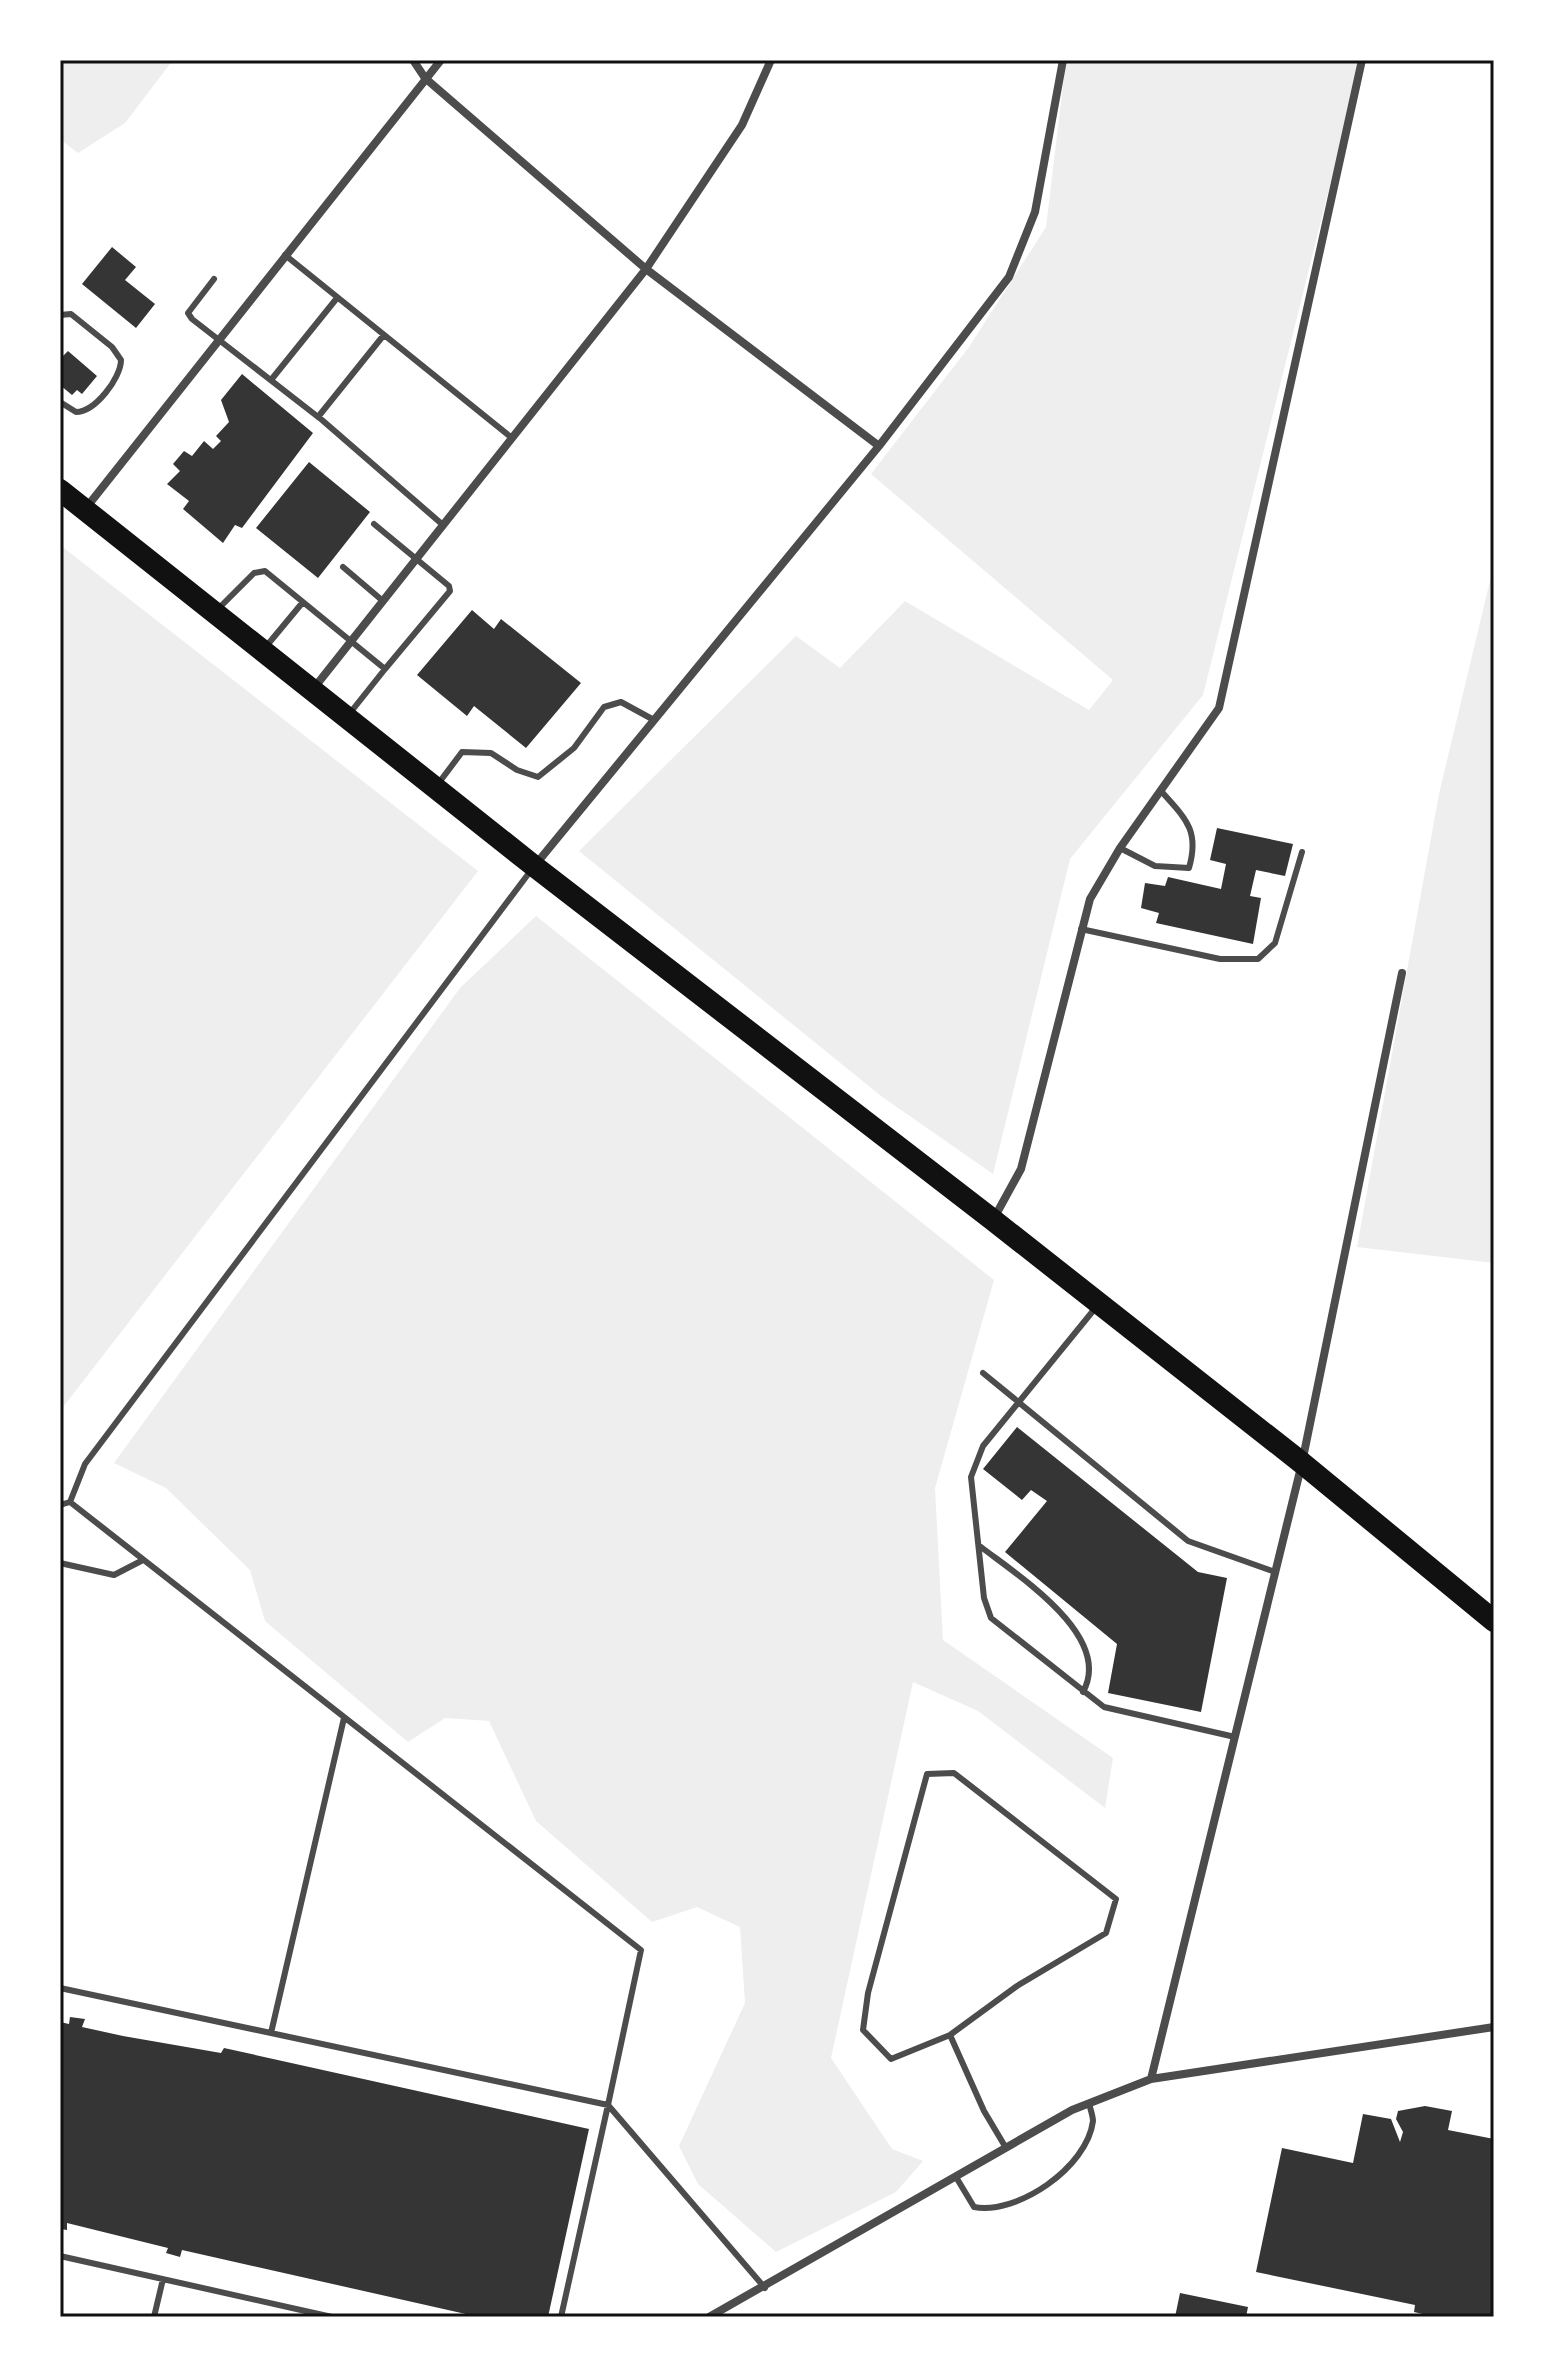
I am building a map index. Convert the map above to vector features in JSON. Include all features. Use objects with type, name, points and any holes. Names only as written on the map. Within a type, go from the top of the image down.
[{"type":"highway","points":[[60,490],[314,688],[534,866],[1302,1463],[1494,1621]]},
{"type":"street","points":[[413,60],[425,78],[646,269],[879,446]]},
{"type":"street","points":[[84,510],[441,60]]},
{"type":"street","points":[[314,688],[646,269],[742,125],[771,60]]},
{"type":"street","points":[[534,866],[879,446],[1009,277],[1035,212],[1063,60]]},
{"type":"street","points":[[993,1220],[1021,1169],[1090,899],[1120,848],[1219,708],[1362,60]]},
{"type":"street","points":[[1151,2079],[1302,1463],[1402,973]]},
{"type":"street","points":[[709,2317],[1089,2103],[1151,2079],[1494,2027]]},
{"type":"lane","points":[[285,255],[512,438]]},
{"type":"lane","points":[[214,279],[188,313],[318,417],[443,525]]},
{"type":"lane","points":[[271,380],[337,298]]},
{"type":"lane","points":[[60,315],[71,314],[112,347],[121,360],[118,372],[90,409],[76,412],[60,402]]},
{"type":"lane","points":[[318,417],[383,336]]},
{"type":"lane","points":[[348,715],[450,591],[449,586],[374,524]]},
{"type":"lane","points":[[343,567],[383,601]]},
{"type":"lane","points":[[216,612],[254,573],[265,571],[385,669]]},
{"type":"lane","points":[[264,649],[303,602]]},
{"type":"lane","points":[[436,787],[462,752],[491,753],[517,770],[538,777],[574,748],[604,707],[621,702],[654,720]]},
{"type":"lane","points":[[1120,848],[1155,866],[1189,868],[1195,847],[1188,822],[1161,791]]},
{"type":"lane","points":[[1081,929],[1220,959],[1258,959],[1275,943],[1302,852]]},
{"type":"lane","points":[[70,1502],[85,1464],[534,866]]},
{"type":"lane","points":[[1099,1303],[983,1446],[971,1477],[981,1547],[984,1598],[991,1618],[1104,1707],[1235,1737]]},
{"type":"lane","points":[[983,1373],[1188,1541],[1275,1572]]},
{"type":"lane","points":[[60,1505],[70,1502]]},
{"type":"lane","points":[[70,1502],[641,1950],[561,2317]]},
{"type":"lane","points":[[981,1547],[1043,1596],[1077,1632],[1088,1660],[1089,1681],[1083,1692]]},
{"type":"lane","points":[[60,1563],[114,1575],[143,1560]]},
{"type":"lane","points":[[271,2033],[344,1718]]},
{"type":"lane","points":[[954,1773],[1116,1899],[1106,1933],[1017,1986],[950,2035],[891,2059],[863,2030],[868,1993],[927,1774],[954,1773]]},
{"type":"lane","points":[[60,1988],[608,2105],[765,2288]]},
{"type":"lane","points":[[950,2035],[984,2111],[1006,2148]]},
{"type":"lane","points":[[956,2177],[974,2207],[991,2210],[1059,2179],[1075,2161],[1093,2121],[1089,2103]]},
{"type":"lane","points":[[60,2256],[332,2317]]},
{"type":"lane","points":[[154,2317],[163,2279]]},
{"type":"shaded area","points":[[60,60],[173,60],[125,123],[78,153],[60,139]]},
{"type":"shaded area","points":[[1066,60],[1361,60],[1203,695],[1070,859],[993,1174],[881,1096],[579,851],[796,636],[840,668],[905,601],[1089,710],[1113,680],[871,474],[969,347],[1046,227]]},
{"type":"shaded area","points":[[60,545],[478,871],[60,1411]]},
{"type":"shaded area","points":[[1494,564],[1494,1263],[1357,1247],[1439,794]]},
{"type":"shaded area","points":[[536,916],[994,1280],[935,1488],[943,1640],[1113,1758],[1105,1808],[978,1711],[913,1682],[831,2058],[892,2149],[923,2161],[896,2192],[776,2252],[698,2184],[679,2146],[745,2003],[740,1927],[697,1907],[652,1922],[536,1821],[489,1721],[445,1718],[408,1742],[265,1621],[250,1570],[166,1488],[114,1463],[460,988]]},
{"type":"building","points":[[112,247],[136,267],[125,280],[155,304],[136,328],[82,284]]},
{"type":"building","points":[[68,351],[97,376],[82,394],[77,390],[72,395],[60,385],[60,359]]},
{"type":"building","points":[[242,374],[313,433],[242,528],[235,525],[223,543],[183,509],[189,501],[167,484],[180,471],[173,464],[184,451],[192,456],[204,441],[213,449],[221,441],[216,436],[229,422],[221,400]]},
{"type":"building","points":[[309,462],[370,512],[318,578],[256,528]]},
{"type":"building","points":[[472,610],[494,629],[501,619],[581,683],[526,748],[474,706],[467,716],[417,675]]},
{"type":"building","points":[[1217,828],[1293,844],[1285,876],[1256,870],[1250,896],[1261,898],[1253,944],[1156,923],[1159,913],[1141,908],[1145,883],[1165,886],[1168,877],[1221,889],[1226,864],[1210,860]]},
{"type":"building","points":[[1017,1427],[1198,1572],[1227,1578],[1201,1712],[1108,1693],[1117,1644],[1005,1552],[1047,1501],[1031,1490],[1022,1500],[983,1469]]},
{"type":"building","points":[[70,2017],[85,2019],[82,2027],[123,2036],[221,2053],[224,2048],[589,2129],[548,2317],[479,2317],[182,2250],[180,2257],[166,2253],[168,2248],[67,2223],[67,2230],[60,2229],[60,2022],[69,2024]]},
{"type":"building","points":[[1425,2106],[1452,2111],[1448,2130],[1494,2139],[1494,2317],[1436,2317],[1414,2312],[1415,2305],[1256,2272],[1282,2148],[1353,2163],[1363,2114],[1391,2119],[1400,2142],[1403,2132],[1396,2119],[1398,2111]]},
{"type":"building","points":[[1180,2293],[1248,2307],[1246,2317],[1175,2317]]}]
